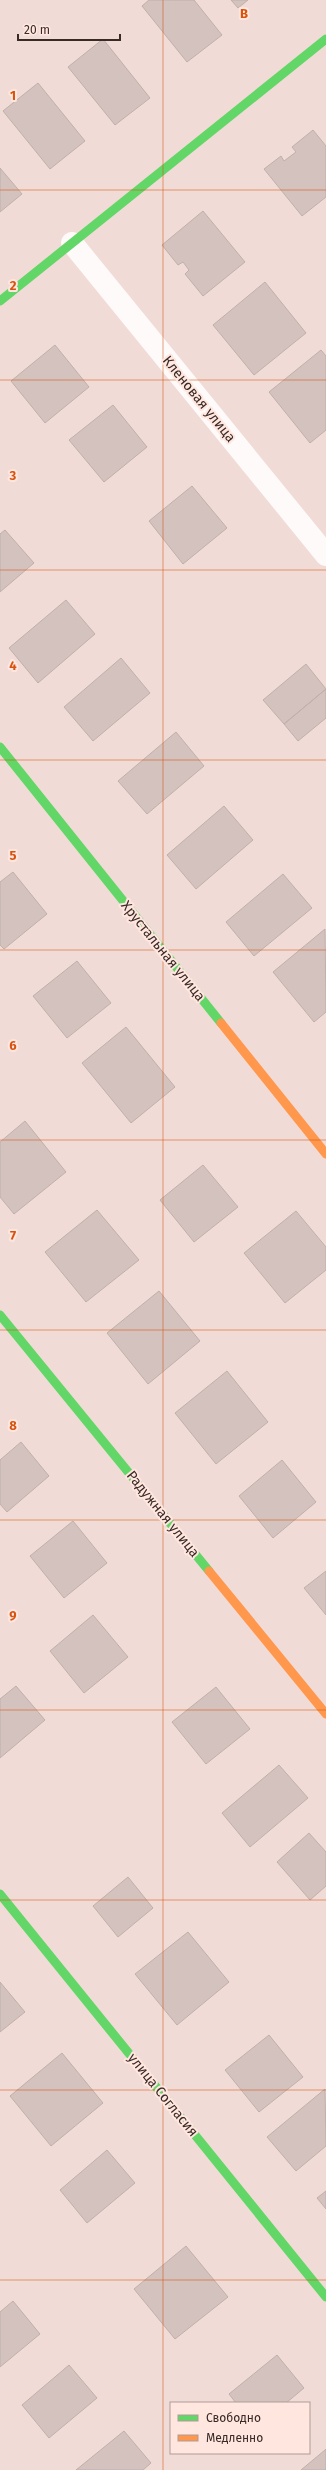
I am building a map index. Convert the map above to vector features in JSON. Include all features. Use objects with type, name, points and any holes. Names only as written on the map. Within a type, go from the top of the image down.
[{"type":"street","points":[[0,301],[326,39]]},
{"type":"street","name":"Кленовая улица","points":[[72,243],[326,555]]},
{"type":"street","name":"Хрустальная улица","points":[[0,747],[326,1154]]},
{"type":"street","name":"Радужная улица","points":[[0,1315],[326,1714]]},
{"type":"street","name":"улица Согласия","points":[[0,1894],[326,2297]]},
{"type":"building","points":[[149,0],[194,0],[222,35],[187,62],[142,6]]},
{"type":"building","points":[[231,0],[248,0],[238,8]]},
{"type":"building","points":[[103,39],[150,98],[115,125],[68,67]]},
{"type":"building","points":[[38,83],[85,141],[50,169],[3,111]]},
{"type":"building","points":[[313,130],[326,146],[326,197],[302,216],[264,169],[281,156],[284,161],[296,152],[292,147]]},
{"type":"building","points":[[0,168],[22,194],[0,212]]},
{"type":"building","points":[[203,211],[245,262],[203,296],[185,274],[189,270],[183,262],[178,265],[162,245]]},
{"type":"building","points":[[265,282],[306,333],[254,375],[213,325]]},
{"type":"building","points":[[55,345],[89,387],[45,423],[11,381]]},
{"type":"building","points":[[321,350],[326,356],[326,430],[310,443],[269,392]]},
{"type":"building","points":[[113,405],[147,447],[104,482],[69,440]]},
{"type":"building","points":[[192,486],[227,528],[183,564],[149,521]]},
{"type":"building","points":[[5,530],[34,563],[0,592],[0,534]]},
{"type":"building","points":[[66,600],[95,634],[38,683],[9,648]]},
{"type":"building","points":[[121,658],[150,693],[93,741],[64,707]]},
{"type":"building","points":[[306,664],[326,689],[284,724],[263,700]]},
{"type":"building","points":[[326,689],[326,718],[298,741],[284,724]]},
{"type":"building","points":[[176,732],[204,766],[147,814],[118,781]]},
{"type":"building","points":[[224,806],[253,840],[196,889],[167,855]]},
{"type":"building","points":[[13,872],[47,914],[4,949],[0,945],[0,882]]},
{"type":"building","points":[[283,874],[312,908],[254,956],[226,922]]},
{"type":"building","points":[[325,929],[326,1012],[314,1022],[273,972]]},
{"type":"building","points":[[77,961],[111,1003],[67,1038],[33,996]]},
{"type":"building","points":[[126,1027],[175,1087],[131,1123],[82,1063]]},
{"type":"building","points":[[25,1121],[66,1172],[14,1214],[0,1197],[0,1142]]},
{"type":"building","points":[[203,1165],[238,1207],[194,1242],[160,1200]]},
{"type":"building","points":[[97,1210],[139,1260],[86,1302],[45,1252]]},
{"type":"building","points":[[296,1211],[326,1247],[326,1270],[285,1303],[244,1253]]},
{"type":"building","points":[[159,1291],[200,1341],[148,1384],[107,1333]]},
{"type":"building","points":[[227,1371],[268,1422],[216,1464],[175,1413]]},
{"type":"building","points":[[21,1442],[49,1476],[7,1512],[0,1504],[0,1460]]},
{"type":"building","points":[[282,1460],[316,1502],[273,1538],[239,1496]]},
{"type":"building","points":[[73,1521],[107,1563],[64,1598],[30,1556]]},
{"type":"building","points":[[326,1571],[326,1615],[304,1588]]},
{"type":"building","points":[[93,1615],[128,1657],[84,1693],[50,1651]]},
{"type":"building","points":[[16,1686],[45,1720],[0,1758],[0,1699]]},
{"type":"building","points":[[216,1687],[250,1729],[206,1764],[172,1722]]},
{"type":"building","points":[[279,1765],[308,1798],[250,1847],[222,1813]]},
{"type":"building","points":[[309,1833],[326,1852],[326,1886],[310,1900],[277,1862]]},
{"type":"building","points":[[128,1877],[153,1908],[118,1937],[93,1906]]},
{"type":"building","points":[[188,1932],[229,1982],[177,2025],[135,1974]]},
{"type":"building","points":[[0,1982],[25,2012],[0,2032]]},
{"type":"building","points":[[269,2035],[303,2077],[259,2112],[225,2070]]},
{"type":"building","points":[[62,2053],[103,2103],[51,2146],[10,2096]]},
{"type":"building","points":[[325,2089],[326,2146],[296,2171],[267,2137]]},
{"type":"building","points":[[107,2150],[135,2183],[87,2223],[60,2190]]},
{"type":"building","points":[[326,2191],[326,2209],[317,2198]]},
{"type":"building","points":[[186,2246],[228,2297],[175,2339],[134,2289]]},
{"type":"building","points":[[13,2301],[40,2334],[0,2367],[0,2312]]},
{"type":"building","points":[[277,2355],[304,2388],[287,2402],[235,2402],[229,2394]]},
{"type":"building","points":[[69,2365],[97,2398],[49,2438],[22,2405]]},
{"type":"building","points":[[124,2431],[151,2463],[143,2470],[76,2470]]},
{"type":"building","points":[[326,2449],[326,2470],[301,2470],[325,2450]]},
{"type":"traffic: fast","points":[[0,301],[326,39]]},
{"type":"traffic: fast","points":[[0,747],[221,1023]]},
{"type":"traffic: fast","points":[[0,1315],[209,1571]]},
{"type":"traffic: fast","points":[[0,1894],[326,2297]]},
{"type":"traffic: slow","points":[[221,1023],[326,1154]]},
{"type":"traffic: slow","points":[[209,1571],[326,1714]]}]
